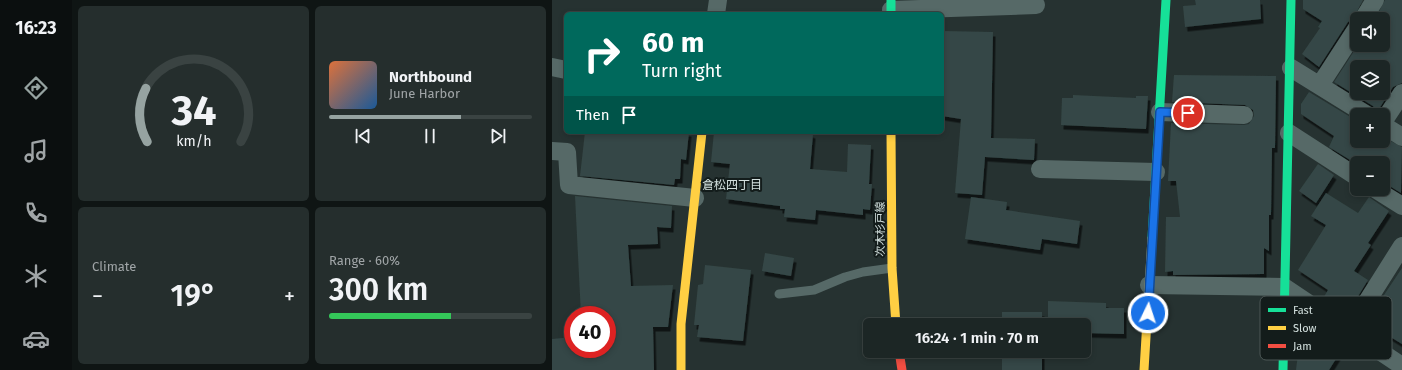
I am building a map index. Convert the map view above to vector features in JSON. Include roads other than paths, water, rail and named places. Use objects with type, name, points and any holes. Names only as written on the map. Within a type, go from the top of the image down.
[{"type":"street","points":[[716,12],[718,0]]},
{"type":"street","points":[[1144,370],[1166,0]]},
{"type":"street","points":[[1284,296],[1291,68],[1291,0]]},
{"type":"street","points":[[1367,12],[1375,0]]},
{"type":"street","points":[[891,8],[1036,5]]},
{"type":"street","points":[[1320,85],[1350,39]]},
{"type":"street","points":[[552,67],[564,70]]},
{"type":"street","points":[[1291,68],[1356,108]]},
{"type":"street","points":[[1390,112],[1402,93]]},
{"type":"street","points":[[1160,112],[1244,115]]},
{"type":"street","points":[[1390,128],[1402,137]]},
{"type":"street","points":[[1289,132],[1350,172]]},
{"type":"street","points":[[681,370],[682,324],[702,134]]},
{"type":"street","name":"次木杉戸線","points":[[891,134],[892,268],[896,318]]},
{"type":"street","points":[[552,151],[567,152],[570,185],[695,198]]},
{"type":"street","points":[[1040,168],[1156,172]]},
{"type":"street","points":[[1386,196],[1402,206]]},
{"type":"street","points":[[1370,296],[1402,246]]},
{"type":"street","points":[[1149,285],[1284,287],[1298,296]]},
{"type":"street","points":[[900,358],[902,370]]},
{"type":"street","points":[[1392,359],[1402,366]]},
{"type":"street","points":[[1283,360],[1283,370]]},
{"type":"lane","points":[[779,294],[814,290],[845,277],[892,268]]},
{"type":"district","name":"倉松四丁目","points":[[732,185]]}]
